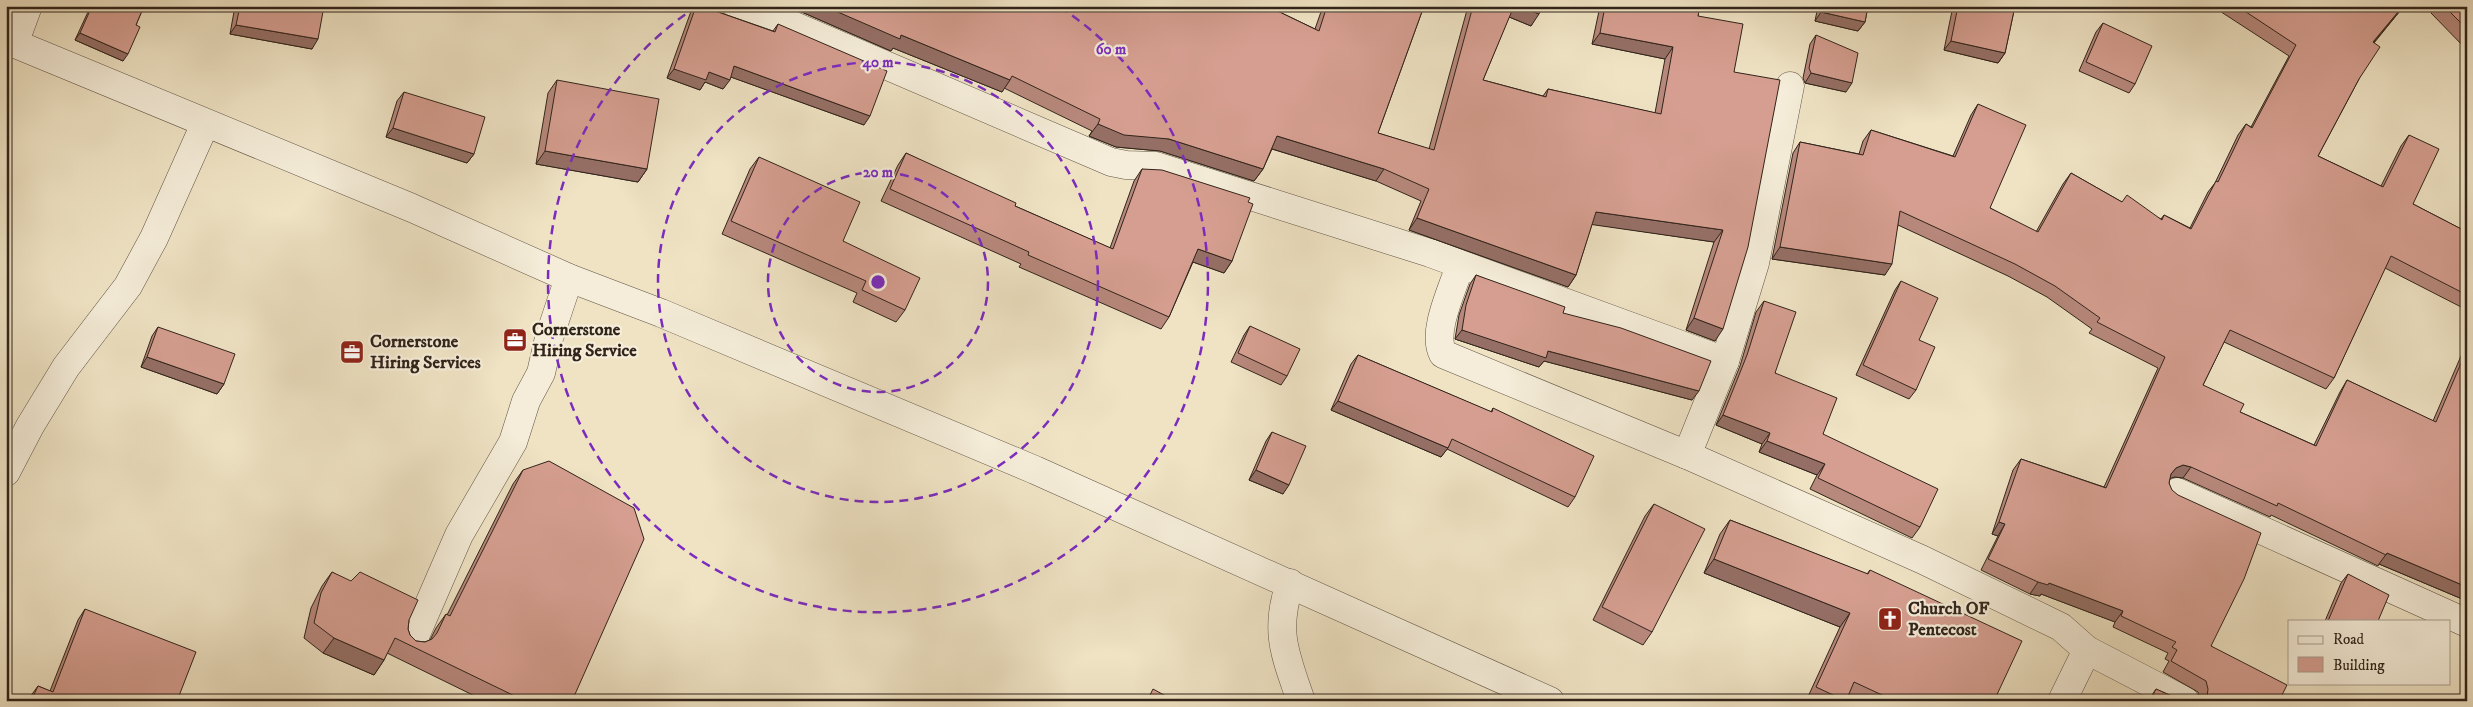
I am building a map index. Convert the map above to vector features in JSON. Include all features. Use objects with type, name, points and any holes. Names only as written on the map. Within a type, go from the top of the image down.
[{"type":"street","points":[[28,6],[10,42],[412,208],[569,278],[661,313],[981,447],[1290,583],[1550,701]]},
{"type":"street","points":[[737,6],[776,18],[1111,162],[1156,166],[1430,253],[1725,361]]},
{"type":"street","points":[[1687,455],[1725,361],[1755,264],[1790,86]]},
{"type":"street","points":[[6,472],[30,426],[66,367],[128,286],[154,238],[205,124]]},
{"type":"street","points":[[1460,265],[1439,329],[1439,346],[1443,354],[1687,455],[2007,599],[2060,627],[2088,650],[2185,701]]},
{"type":"street","points":[[413,641],[459,535],[513,442],[526,401],[541,372],[549,338],[569,278]]},
{"type":"street","points":[[2177,492],[2467,624]]},
{"type":"street","points":[[1290,583],[1283,605],[1281,622],[1284,646],[1301,701]]},
{"type":"street","points":[[2062,701],[2088,650]]},
{"type":"building","points":[[92,6],[103,11],[105,6],[144,6],[136,25],[140,27],[128,54],[80,33]]},
{"type":"building","points":[[240,6],[324,6],[318,39],[236,25]]},
{"type":"building","points":[[696,6],[701,6],[775,32],[778,24],[887,71],[870,116],[734,66],[730,80],[709,72],[706,80],[674,69]]},
{"type":"building","points":[[824,6],[1267,6],[1319,31],[1327,6],[1424,6],[1378,133],[1434,150],[1473,6],[1514,6],[1483,80],[1546,97],[1548,89],[1661,114],[1673,47],[1600,33],[1605,6],[1645,6],[1668,11],[1669,6],[1700,6],[1698,16],[1743,24],[1734,72],[1780,80],[1748,247],[1723,329],[1694,318],[1723,230],[1596,212],[1576,275],[1417,218],[1429,189],[1384,169],[1277,136],[1263,169],[1169,139],[1124,135],[1098,124],[1100,119],[1012,76],[1010,80],[901,35],[900,39]]},
{"type":"building","points":[[1520,6],[1542,6],[1539,14]]},
{"type":"building","points":[[1822,6],[1868,6],[1865,22],[1821,12]]},
{"type":"building","points":[[1958,6],[2015,6],[2005,53],[1951,41]]},
{"type":"building","points":[[2237,6],[2403,6],[2373,42],[2380,47],[2359,79],[2318,156],[2383,187],[2409,135],[2439,149],[2413,204],[2467,232],[2467,295],[2391,256],[2334,378],[2230,330],[2203,385],[2244,404],[2240,412],[2316,446],[2347,380],[2436,422],[2467,349],[2467,587],[2387,553],[2386,555],[2278,503],[2277,506],[2191,467],[2183,465],[2176,468],[2171,474],[2169,483],[2172,490],[2178,495],[2261,533],[2244,579],[2211,646],[2287,685],[2279,701],[2203,701],[2207,697],[2206,681],[2171,661],[2177,650],[2172,647],[2176,642],[2121,616],[2123,611],[2049,583],[2048,585],[2038,582],[1988,559],[2005,524],[1999,522],[2021,459],[2106,488],[2165,357],[2097,322],[2100,318],[2055,286],[2015,264],[1900,211],[1892,264],[1780,247],[1800,142],[1863,155],[1871,130],[1955,157],[1978,104],[2026,125],[1990,208],[2038,232],[2071,173],[2122,202],[2127,195],[2162,220],[2164,215],[2191,229],[2216,181],[2218,182],[2246,124],[2252,128],[2296,45]]},
{"type":"building","points":[[2444,6],[2467,6],[2467,29]]},
{"type":"building","points":[[2103,23],[2152,46],[2135,84],[2086,62]]},
{"type":"building","points":[[1816,35],[1858,53],[1852,83],[1811,73],[1809,68]]},
{"type":"building","points":[[557,80],[659,99],[647,169],[545,151]]},
{"type":"building","points":[[404,92],[485,117],[474,154],[393,128]]},
{"type":"building","points":[[906,153],[1016,203],[1015,206],[1113,249],[1142,169],[1162,170],[1250,198],[1248,202],[1253,204],[1232,261],[1198,249],[1169,317],[1028,255],[1029,252],[890,189]]},
{"type":"building","points":[[759,157],[860,202],[843,241],[920,278],[905,310],[862,290],[866,281],[731,221]]},
{"type":"building","points":[[1476,275],[1565,307],[1563,313],[1621,328],[1711,361],[1699,391],[1548,351],[1546,358],[1462,330],[1466,305]]},
{"type":"building","points":[[1901,281],[1938,298],[1919,340],[1935,347],[1916,390],[1863,365]]},
{"type":"building","points":[[1764,301],[1796,312],[1775,373],[1837,398],[1823,434],[1938,489],[1920,527],[1818,478],[1825,464],[1767,441],[1770,433],[1723,415],[1747,355]]},
{"type":"building","points":[[1250,326],[1300,349],[1287,376],[1238,353]]},
{"type":"building","points":[[158,327],[235,354],[224,384],[147,357]]},
{"type":"building","points":[[1358,355],[1492,412],[1493,408],[1594,456],[1575,497],[1452,439],[1448,448],[1338,401]]},
{"type":"building","points":[[1272,432],[1306,446],[1289,485],[1256,470]]},
{"type":"building","points":[[549,461],[634,508],[644,539],[572,701],[525,701],[395,638],[384,660],[334,638],[314,623],[321,593],[332,572],[351,581],[360,572],[418,600],[409,620],[408,629],[410,635],[416,641],[425,642],[432,639],[446,614],[450,616],[523,470]]},
{"type":"building","points":[[1654,504],[1705,529],[1652,632],[1602,607]]},
{"type":"building","name":"Church OF Pentecost","points":[[1730,520],[1868,574],[1870,570],[2022,641],[1994,701],[1895,701],[1854,682],[1846,701],[1816,687],[1850,613],[1714,559]]},
{"type":"building","points":[[2348,574],[2389,595],[2378,620],[2328,620]]},
{"type":"building","points":[[85,609],[196,652],[177,701],[31,701],[38,686],[53,692]]},
{"type":"building","points":[[1153,689],[1175,701],[1147,701]]},
{"type":"building","points":[[2156,689],[2183,701],[2150,701]]},
{"type":"place","name":"Cornerstone Hiring Service","points":[[515,340]]},
{"type":"place","name":"Cornerstone Hiring Services","points":[[352,352]]},
{"type":"place","name":"Church OF Pentecost","points":[[1890,619]]}]
